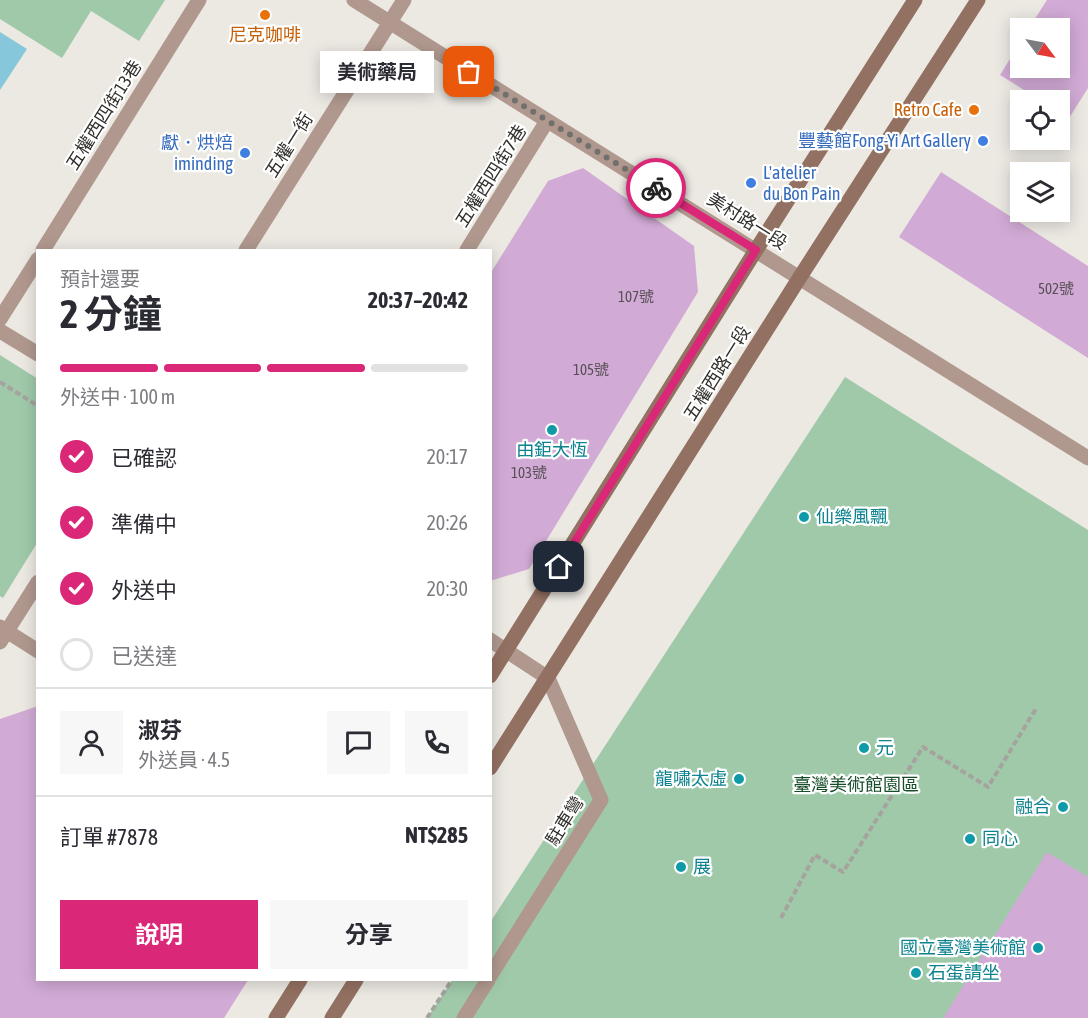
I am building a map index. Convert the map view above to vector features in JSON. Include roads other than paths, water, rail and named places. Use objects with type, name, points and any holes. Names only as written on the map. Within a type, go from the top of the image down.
[{"type":"main road","name":"五權西路一段","points":[[492,673],[915,0]]},
{"type":"main road","name":"五權西路一段","points":[[492,765],[978,0]]},
{"type":"main road","points":[[276,1018],[299,981]]},
{"type":"main road","points":[[332,1018],[355,981]]},
{"type":"street","name":"五權西四街13巷","points":[[44,249],[199,0]]},
{"type":"street","name":"美村路一段","points":[[354,0],[1088,458]]},
{"type":"street","name":"五權一街","points":[[247,249],[404,0]]},
{"type":"street","name":"五權西四街7巷","points":[[468,249],[547,122]]},
{"type":"street","points":[[0,319],[36,262]]},
{"type":"street","points":[[0,331],[36,353]]},
{"type":"street","points":[[36,585],[2,634],[36,650]]},
{"type":"street","points":[[492,641],[548,678]]},
{"type":"street","name":"駐車彎","points":[[492,973],[601,800],[548,678]]},
{"type":"street","points":[[464,1018],[487,981]]},
{"type":"water","points":[[0,32],[27,49],[0,90]]},
{"type":"place","name":"尼克咖啡","points":[[265,15]]},
{"type":"place","name":"美術藥局","points":[[469,72]]},
{"type":"place","name":"Retro Cafe","points":[[974,110]]},
{"type":"place","name":"豐藝館Fong-Yi Art Gallery","points":[[983,141]]},
{"type":"place","name":"獻．烘焙 iminding","points":[[245,153]]},
{"type":"place","name":"L'atelier du Bon Pain","points":[[751,183]]},
{"type":"place","name":"由鉅大恆","points":[[552,430]]},
{"type":"place","name":"仙樂風飄","points":[[804,517]]},
{"type":"place","name":"元","points":[[864,748]]},
{"type":"place","name":"龍嘯太虛","points":[[739,779]]},
{"type":"place","name":"融合","points":[[1063,807]]},
{"type":"place","name":"同心","points":[[970,839]]},
{"type":"place","name":"展","points":[[681,867]]},
{"type":"place","name":"國立臺灣美術館","points":[[1038,948]]},
{"type":"place","name":"石蛋請坐","points":[[916,973]]},
{"type":"park label","name":"臺灣美術館園區","points":[[856,785]]}]
